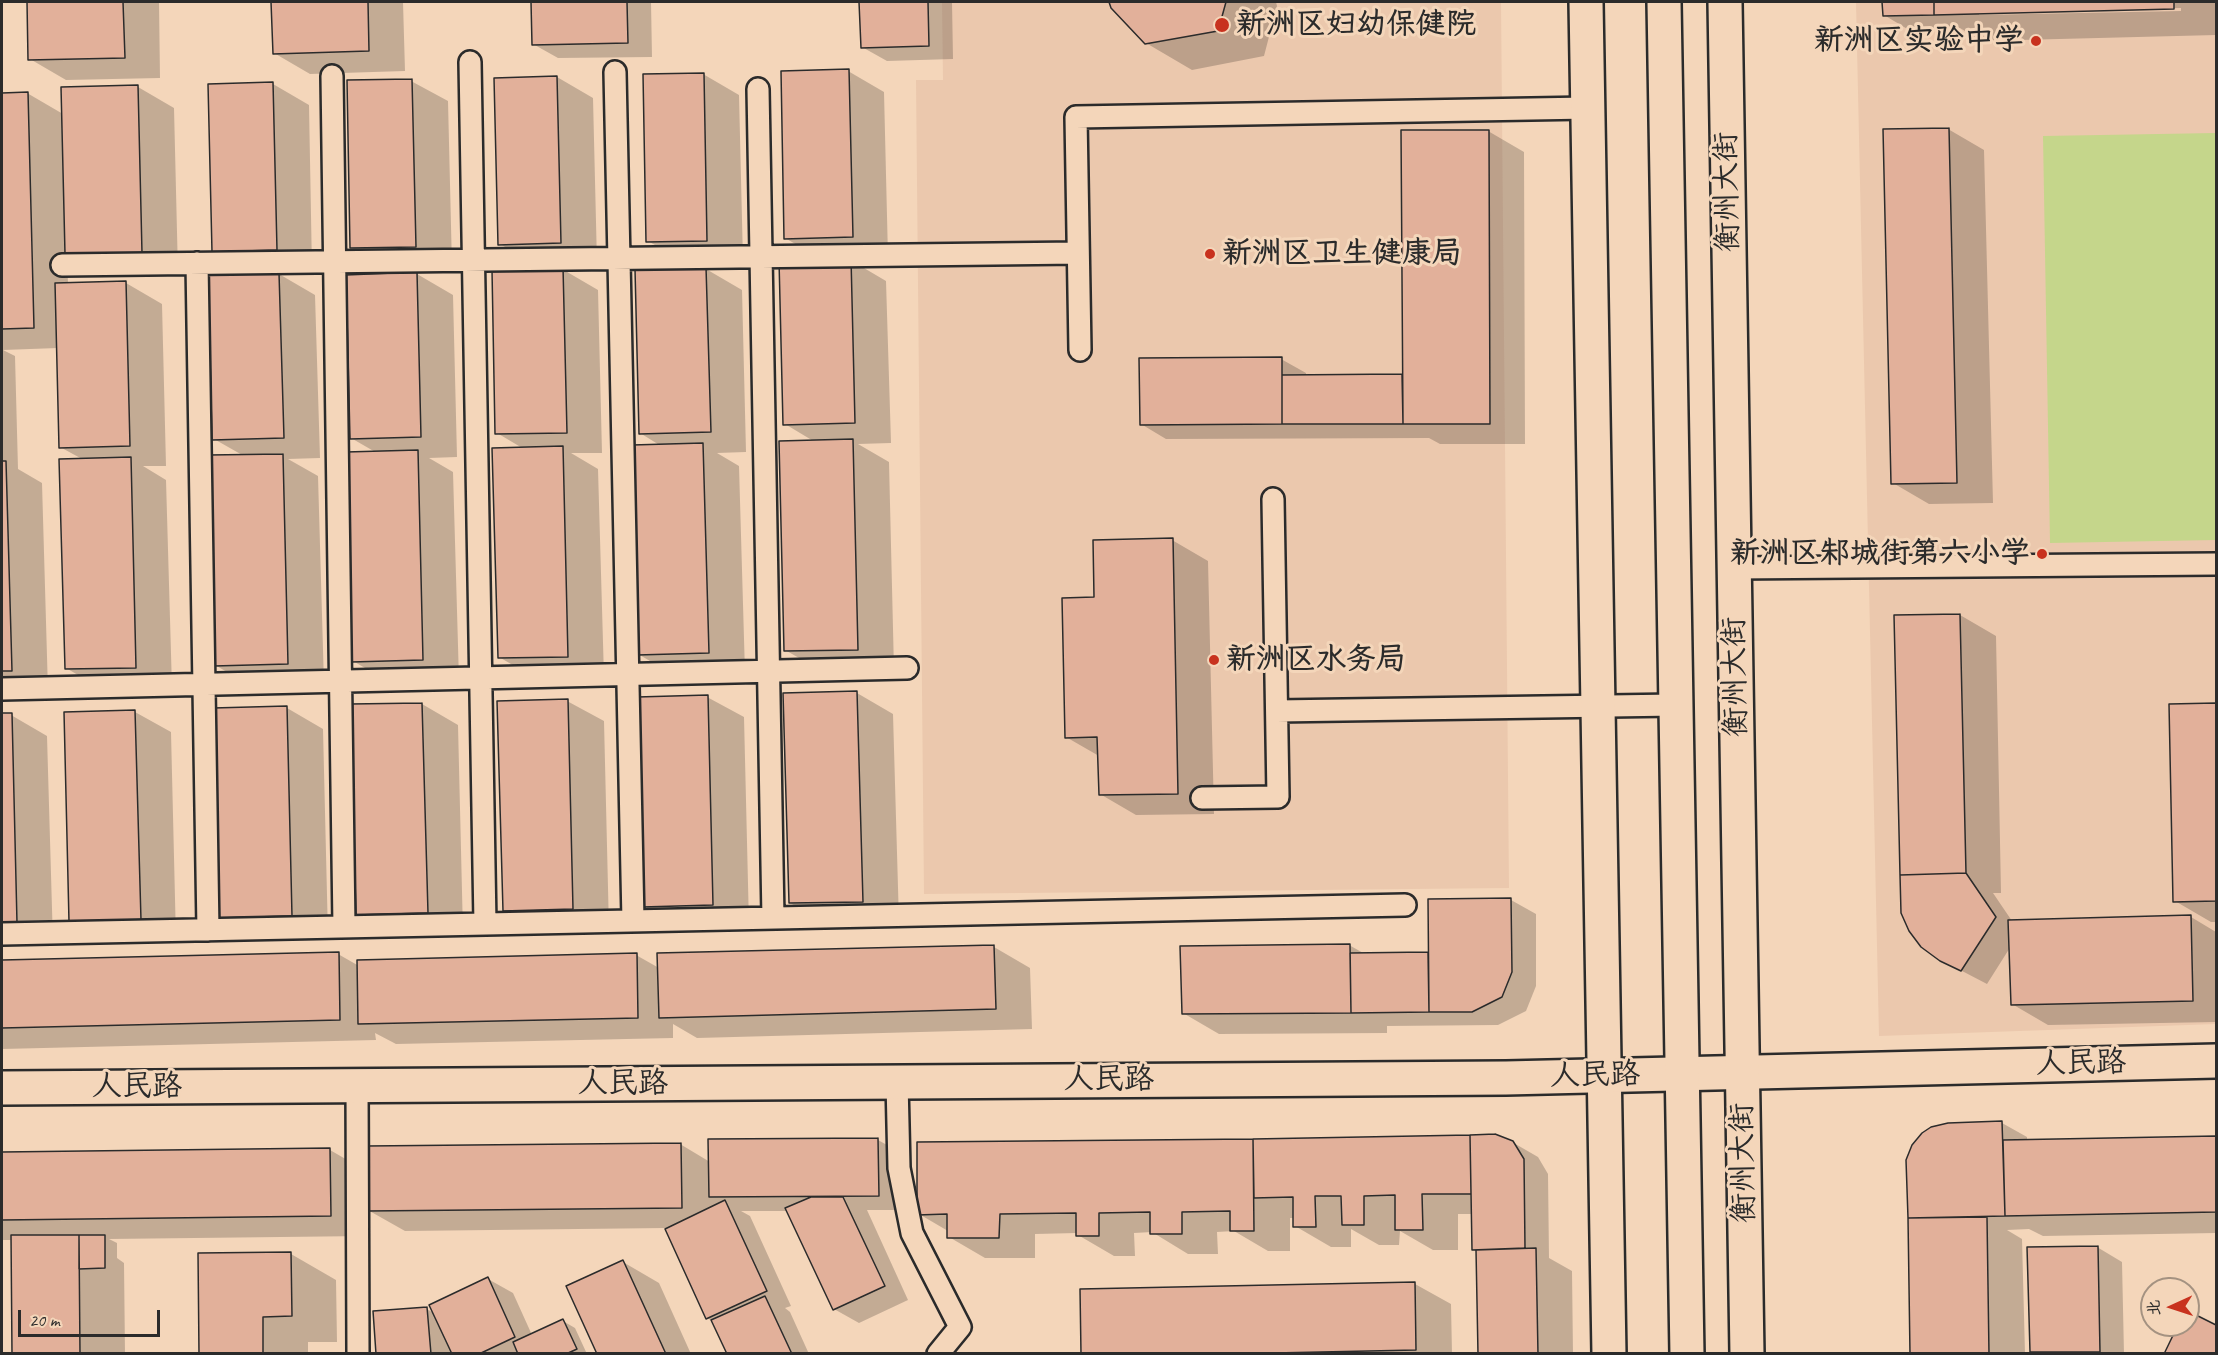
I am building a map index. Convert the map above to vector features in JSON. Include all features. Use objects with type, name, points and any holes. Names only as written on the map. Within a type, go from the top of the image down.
[{"type":"street","points":[[1586,2],[1609,1353]]},
{"type":"street","name":"衡州大街","points":[[1664,2],[1687,1353]]},
{"type":"street","name":"衡州大街","points":[[1725,2],[1747,1353]]},
{"type":"street","name":"人民路","points":[[2,1088],[1494,1078],[2217,1061]]},
{"type":"lane","points":[[470,62],[485,924]]},
{"type":"lane","points":[[615,72],[633,921]]},
{"type":"lane","points":[[332,76],[344,927]]},
{"type":"lane","points":[[759,89],[773,918]]},
{"type":"lane","points":[[1080,350],[1076,117],[1588,108]]},
{"type":"lane","points":[[62,265],[1078,253]]},
{"type":"lane","points":[[196,263],[208,930]]},
{"type":"lane","points":[[1202,798],[1278,797],[1273,500]]},
{"type":"lane","points":[[1734,568],[2217,564]]},
{"type":"lane","points":[[2,689],[907,668]]},
{"type":"lane","points":[[1277,711],[1676,705]]},
{"type":"lane","points":[[2,934],[1405,905]]},
{"type":"lane","points":[[897,1082],[899,1168],[912,1233],[960,1327],[938,1353]]},
{"type":"lane","points":[[357,1085],[358,1353]]},
{"type":"shaded area","points":[[942,2],[1501,2],[1509,888],[924,894],[916,80],[943,80]]},
{"type":"shaded area","name":"新洲区邾城街第六小学","points":[[1856,2],[2216,2],[2216,1024],[1879,1036]]},
{"type":"green space","points":[[2216,133],[2216,540],[2050,543],[2043,136]]},
{"type":"building","points":[[27,2],[123,2],[125,58],[28,60]]},
{"type":"building","points":[[271,2],[368,2],[369,51],[273,54]]},
{"type":"building","points":[[531,2],[627,2],[628,43],[532,45]]},
{"type":"building","points":[[859,2],[928,2],[929,46],[861,48]]},
{"type":"building","points":[[1109,2],[1226,2],[1218,31],[1145,44],[1111,8]]},
{"type":"building","points":[[1882,2],[1934,2],[1934,15],[1883,16]]},
{"type":"building","points":[[1934,2],[2174,2],[2174,9],[1934,15]]},
{"type":"building","points":[[849,69],[853,237],[784,239],[781,71]]},
{"type":"building","points":[[704,73],[707,241],[646,242],[643,74]]},
{"type":"building","points":[[557,76],[561,243],[498,245],[494,78]]},
{"type":"building","points":[[412,79],[416,247],[350,248],[347,80]]},
{"type":"building","points":[[273,82],[277,250],[212,252],[208,84]]},
{"type":"building","points":[[138,85],[142,253],[65,254],[61,87]]},
{"type":"building","points":[[28,92],[34,328],[2,329],[2,93]]},
{"type":"building","points":[[1949,128],[1957,483],[1891,484],[1883,129]]},
{"type":"building","points":[[1401,130],[1489,130],[1490,424],[1403,424]]},
{"type":"building","points":[[851,258],[855,423],[783,425],[779,260]]},
{"type":"building","points":[[563,267],[567,433],[495,434],[492,270]]},
{"type":"building","points":[[706,267],[711,432],[639,434],[635,269]]},
{"type":"building","points":[[417,272],[421,437],[350,439],[346,275]]},
{"type":"building","points":[[279,273],[284,438],[212,440],[208,275]]},
{"type":"building","points":[[126,281],[130,446],[59,448],[55,283]]},
{"type":"building","points":[[1282,357],[1282,424],[1140,425],[1139,358]]},
{"type":"building","points":[[1402,374],[1403,424],[1282,424],[1282,375]]},
{"type":"building","points":[[853,439],[858,650],[784,651],[779,441]]},
{"type":"building","points":[[703,443],[709,653],[637,655],[632,445]]},
{"type":"building","points":[[563,446],[568,657],[498,658],[492,448]]},
{"type":"building","points":[[418,450],[423,660],[351,662],[346,452]]},
{"type":"building","points":[[283,454],[288,664],[214,666],[208,455]]},
{"type":"building","points":[[131,457],[136,668],[65,669],[59,459]]},
{"type":"building","points":[[2,461],[6,461],[12,671],[2,671]]},
{"type":"building","points":[[1173,538],[1178,794],[1099,795],[1097,737],[1065,738],[1062,598],[1094,597],[1093,540]]},
{"type":"building","points":[[1960,614],[1966,873],[1900,875],[1894,615]]},
{"type":"building","points":[[857,691],[863,902],[789,903],[783,693]]},
{"type":"building","points":[[708,695],[713,905],[642,907],[637,697]]},
{"type":"building","points":[[568,699],[573,909],[503,911],[497,701]]},
{"type":"building","points":[[422,703],[428,913],[356,915],[350,704]]},
{"type":"building","points":[[2216,703],[2216,901],[2173,902],[2169,704]]},
{"type":"building","points":[[287,706],[292,916],[218,918],[213,708]]},
{"type":"building","points":[[135,710],[141,920],[69,922],[64,712]]},
{"type":"building","points":[[2,713],[12,713],[17,923],[2,924]]},
{"type":"building","points":[[1966,873],[1996,917],[1961,971],[1940,961],[1921,947],[1909,931],[1901,913],[1900,875]]},
{"type":"building","points":[[1511,898],[1512,972],[1502,997],[1472,1012],[1429,1012],[1428,899]]},
{"type":"building","points":[[2191,915],[2193,1001],[2011,1005],[2008,920]]},
{"type":"building","points":[[1350,944],[1351,1013],[1182,1014],[1180,946]]},
{"type":"building","points":[[994,945],[996,1009],[659,1018],[657,953]]},
{"type":"building","points":[[339,952],[340,1020],[2,1028],[2,960]]},
{"type":"building","points":[[1428,952],[1429,1012],[1351,1013],[1350,953]]},
{"type":"building","points":[[637,953],[638,1018],[358,1024],[357,960]]},
{"type":"building","points":[[2002,1121],[2005,1216],[1908,1218],[1906,1160],[1912,1145],[1922,1133],[1931,1127],[1948,1123]]},
{"type":"building","points":[[1495,1134],[1513,1141],[1524,1159],[1525,1248],[1472,1250],[1470,1135]]},
{"type":"building","points":[[1470,1135],[1471,1194],[1422,1194],[1423,1230],[1395,1230],[1395,1195],[1364,1196],[1364,1225],[1342,1225],[1341,1196],[1315,1196],[1316,1227],[1293,1227],[1293,1197],[1254,1198],[1253,1139]]},
{"type":"building","points":[[2216,1136],[2216,1212],[2005,1216],[2003,1140]]},
{"type":"building","points":[[878,1138],[879,1196],[709,1197],[708,1139]]},
{"type":"building","points":[[1253,1139],[1254,1231],[1230,1231],[1230,1211],[1182,1212],[1182,1234],[1150,1234],[1150,1212],[1099,1213],[1099,1236],[1076,1236],[1076,1213],[1000,1214],[999,1238],[947,1238],[947,1214],[917,1215],[917,1142]]},
{"type":"building","points":[[681,1143],[682,1208],[367,1211],[366,1146]]},
{"type":"building","points":[[330,1148],[331,1216],[2,1220],[2,1152]]},
{"type":"building","points":[[811,1197],[843,1197],[885,1286],[833,1310],[785,1208]]},
{"type":"building","points":[[725,1200],[767,1291],[706,1319],[665,1229]]},
{"type":"building","points":[[1987,1217],[1989,1354],[1910,1354],[1908,1218]]},
{"type":"building","points":[[11,1235],[79,1235],[80,1354],[12,1354]]},
{"type":"building","points":[[79,1235],[105,1235],[105,1268],[79,1269]]},
{"type":"building","points":[[2098,1246],[2100,1352],[2030,1352],[2027,1247]]},
{"type":"building","points":[[1536,1248],[1538,1354],[1478,1354],[1476,1250]]},
{"type":"building","points":[[291,1252],[292,1316],[263,1317],[263,1354],[199,1354],[198,1253]]},
{"type":"building","points":[[623,1260],[666,1354],[597,1354],[566,1286]]},
{"type":"building","points":[[488,1277],[515,1337],[479,1354],[452,1354],[429,1305]]},
{"type":"building","points":[[1415,1282],[1416,1350],[1081,1354],[1080,1289]]},
{"type":"building","points":[[765,1296],[792,1354],[727,1354],[711,1320]]},
{"type":"building","points":[[427,1307],[431,1354],[376,1354],[373,1311]]},
{"type":"building","points":[[2200,1317],[2216,1325],[2216,1354],[2164,1354],[2172,1337],[2200,1337]]},
{"type":"building","points":[[563,1319],[577,1349],[566,1354],[518,1354],[513,1342]]},
{"type":"place","name":"新洲区妇幼保健院","points":[[1222,25]]},
{"type":"place","name":"新洲区实验中学","points":[[2036,41]]},
{"type":"place","name":"新洲区卫生健康局","points":[[1210,254]]},
{"type":"place","name":"新洲区邾城街第六小学","points":[[2042,554]]},
{"type":"place","name":"新洲区水务局","points":[[1214,660]]}]
